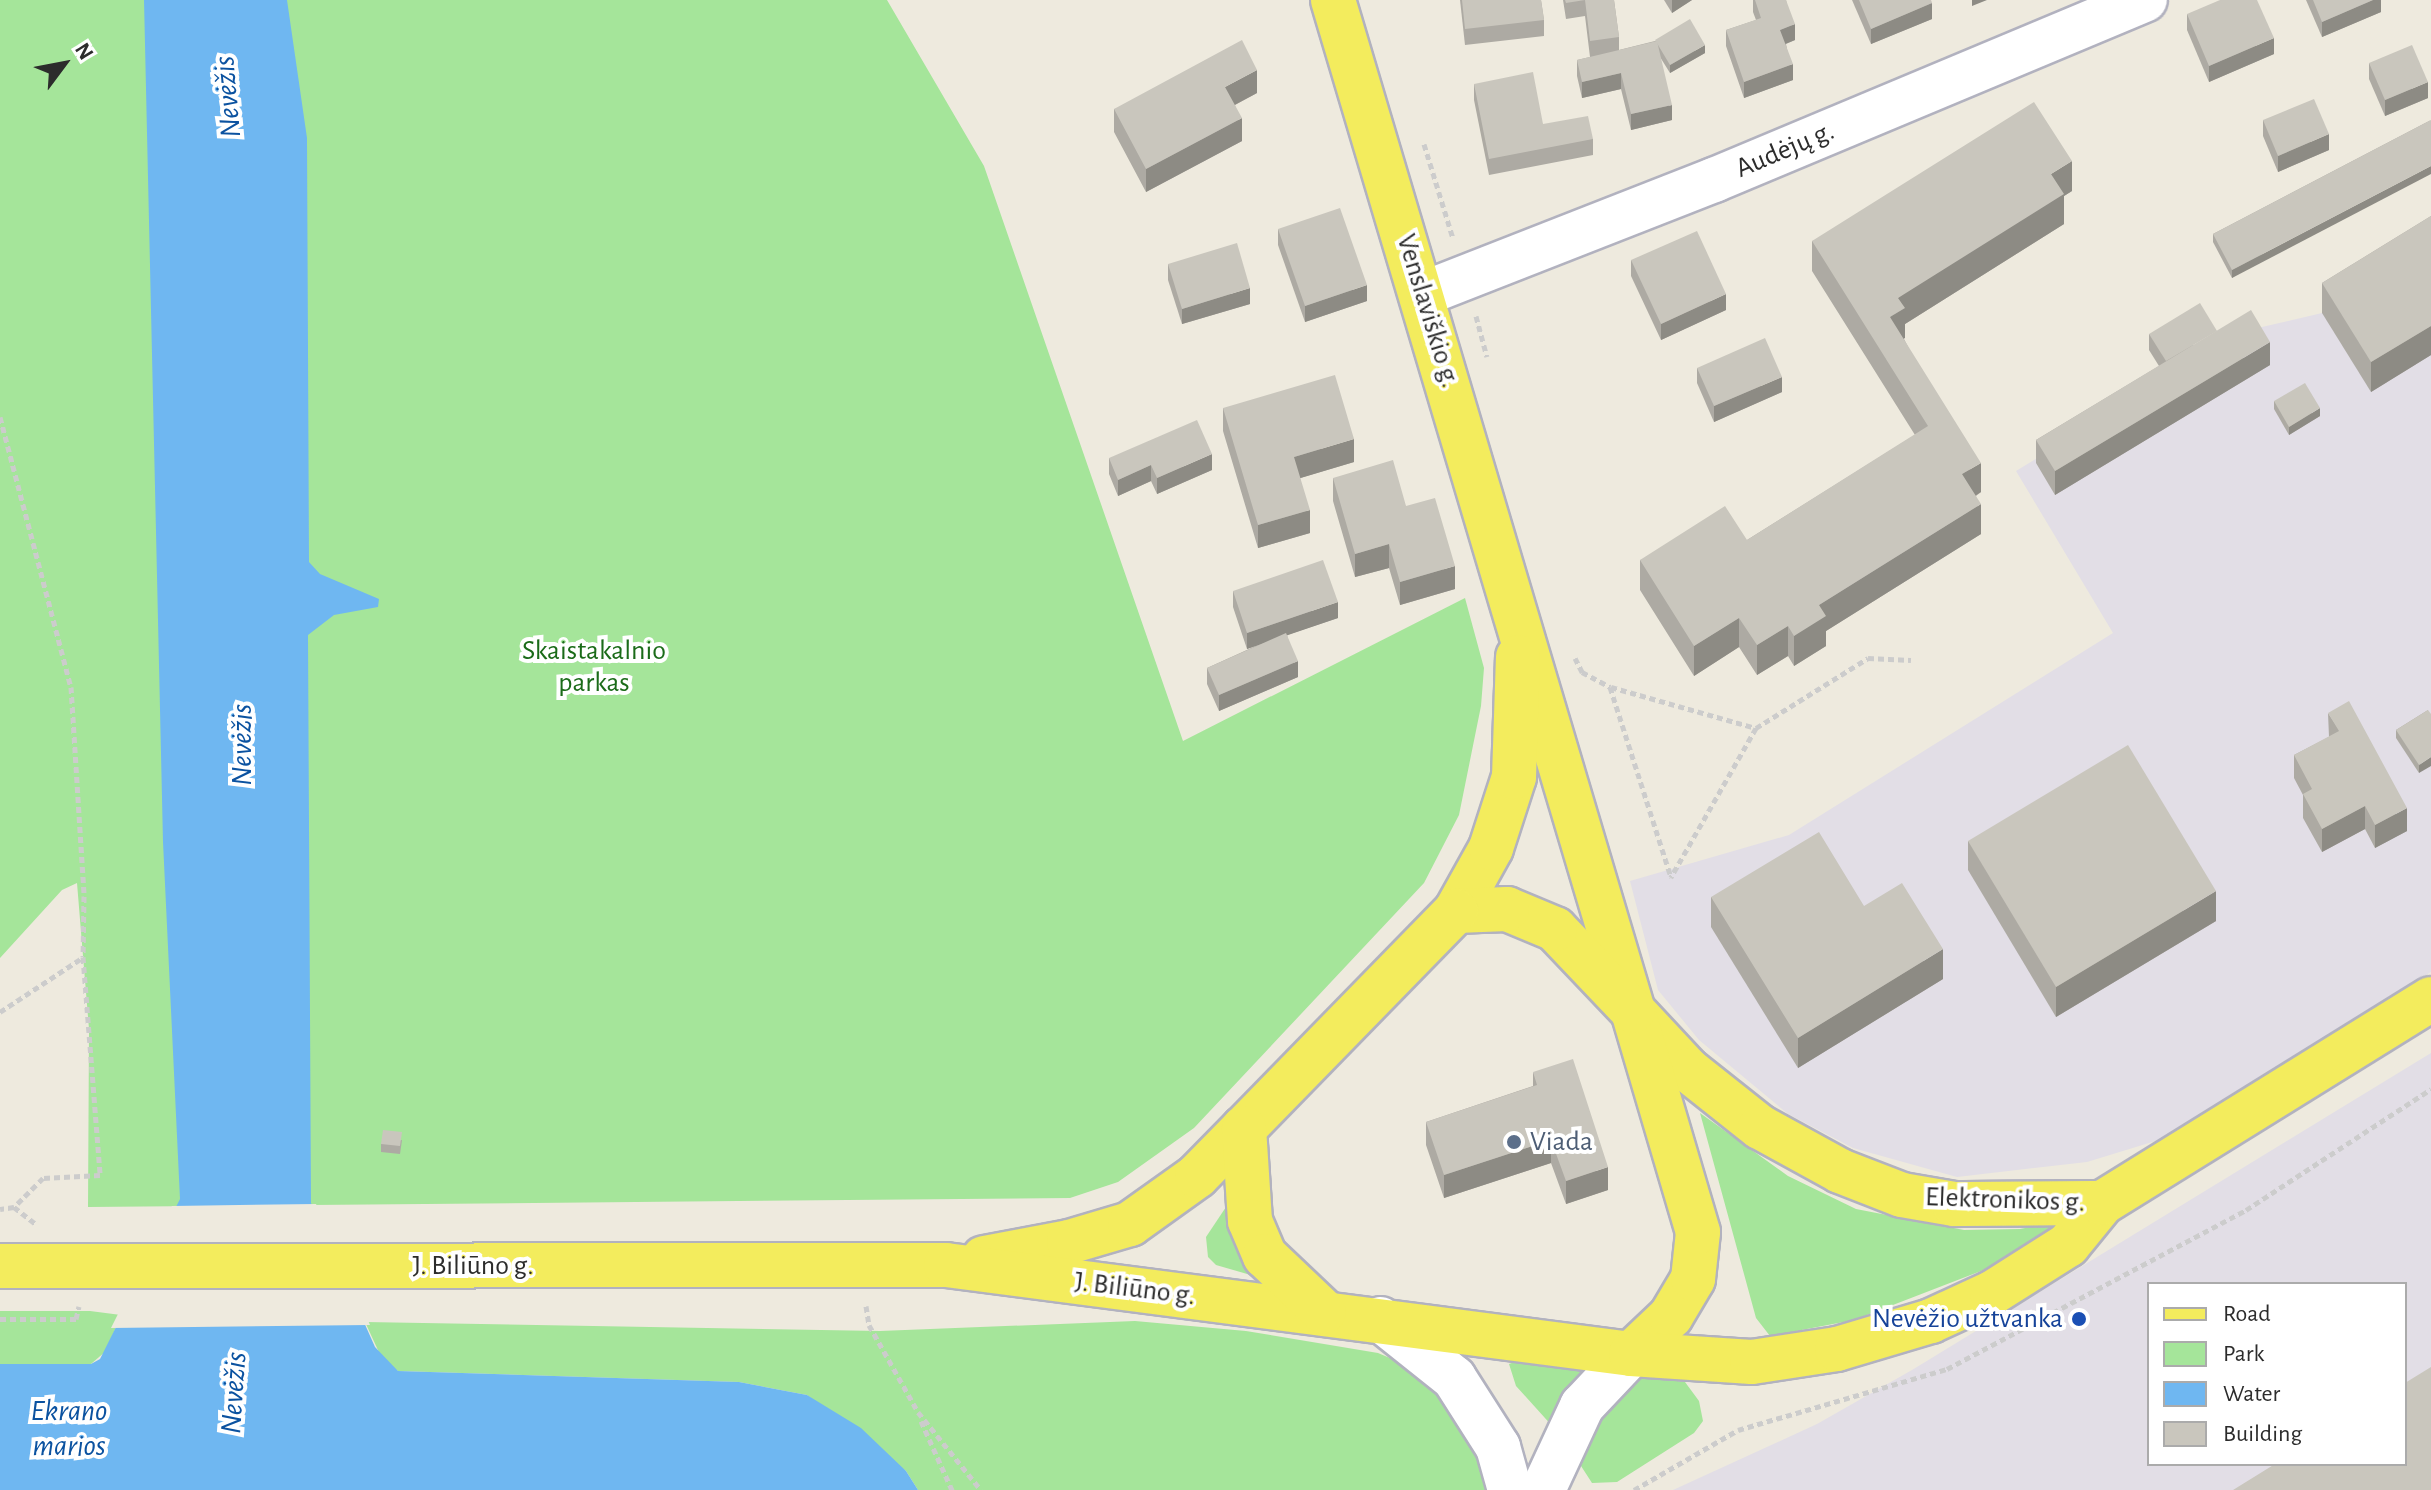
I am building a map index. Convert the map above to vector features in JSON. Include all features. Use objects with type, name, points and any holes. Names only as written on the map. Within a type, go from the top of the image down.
[{"type":"main road","name":"Venslaviškio g.","points":[[1333,0],[1423,294],[1698,1232],[1693,1279],[1671,1316],[1631,1354]]},
{"type":"main road","name":"Venslaviškio g.","points":[[1456,911],[1491,848],[1514,777],[1520,622]]},
{"type":"main road","name":"Elektronikos g.","points":[[1456,911],[1507,909],[1555,929],[1688,1070],[1760,1127],[1840,1171],[1902,1195],[1954,1204],[2102,1203]]},
{"type":"main road","name":"J. Biliūno g.","points":[[946,1265],[1069,1242],[1130,1224],[1197,1176],[1456,911]]},
{"type":"main road","name":"Elektronikos g.","points":[[1380,1319],[1631,1354],[1752,1362],[1837,1349],[1931,1321],[1992,1293],[2068,1245],[2102,1203],[2431,999]]},
{"type":"main road","points":[[1244,1128],[1250,1221],[1265,1256],[1324,1312]]},
{"type":"main road","name":"J. Biliūno g.","points":[[0,1266],[946,1265],[1380,1319]]},
{"type":"street","name":"Audėjų g.","points":[[1423,294],[2145,0]]},
{"type":"street","points":[[1380,1319],[1463,1390],[1498,1447],[1510,1490]]},
{"type":"street","points":[[1543,1490],[1582,1406],[1631,1354]]},
{"type":"path","points":[[1420,132],[1491,370]]},
{"type":"path","points":[[0,417],[71,687],[84,896],[83,957],[100,1175],[43,1178],[14,1207],[0,1209]]},
{"type":"path","points":[[1570,642],[1582,672],[1610,687],[1756,728]]},
{"type":"path","points":[[1610,687],[1671,877],[1756,728],[1868,658],[1911,660]]},
{"type":"path","points":[[0,1012],[83,957]]},
{"type":"path","points":[[859,1266],[869,1325],[918,1412],[952,1490]]},
{"type":"path","points":[[918,1412],[981,1490]]},
{"type":"shaded area","points":[[2431,246],[2431,972],[2162,1139],[2087,1162],[1957,1177],[1853,1148],[1788,1114],[1699,1040],[1658,990],[1630,881],[1789,835],[2113,633],[2016,471],[2249,330],[2322,313]]},
{"type":"shaded area","points":[[2431,1053],[2431,1490],[1673,1490],[1817,1424],[1912,1370]]},
{"type":"green space","name":"Skaistakalnio parkas","points":[[0,0],[887,0],[984,166],[1183,741],[1465,598],[1484,668],[1481,706],[1459,815],[1424,883],[1194,1128],[1118,1182],[1070,1198],[88,1207],[89,1029],[77,883],[62,890],[0,958]]},
{"type":"green space","points":[[1700,1113],[1788,1176],[1856,1209],[1964,1230],[2020,1229],[2059,1221],[2062,1230],[1981,1271],[1854,1320],[1770,1336],[1756,1318]]},
{"type":"green space","points":[[1234,1195],[1268,1280],[1216,1265],[1208,1257],[1206,1237]]},
{"type":"green space","points":[[0,1311],[90,1311],[121,1315],[106,1351],[91,1364],[0,1364]]},
{"type":"green space","points":[[1135,1321],[1246,1331],[1378,1353],[1411,1367],[1478,1440],[1493,1490],[918,1490],[906,1471],[807,1395],[739,1382],[398,1371],[383,1361],[365,1322],[880,1331]]},
{"type":"green space","points":[[1520,1360],[1685,1382],[1699,1401],[1703,1421],[1694,1433],[1617,1482],[1592,1483],[1563,1438],[1516,1386],[1509,1364]]},
{"type":"water","points":[[144,0],[287,0],[307,138],[309,562],[320,574],[379,599],[378,607],[334,615],[308,635],[311,1203],[375,1347],[398,1371],[739,1382],[807,1395],[861,1428],[906,1471],[918,1490],[0,1490],[0,1364],[91,1364],[100,1359],[180,1199],[163,842]]},
{"type":"pier","points":[[316,1204],[370,1325],[111,1328],[172,1206]]},
{"type":"building","points":[[1462,0],[1541,0],[1544,20],[1465,29]]},
{"type":"building","points":[[1585,0],[1614,0],[1619,37],[1590,41]]},
{"type":"building","points":[[1755,0],[1786,0],[1795,24],[1780,30],[1793,64],[1744,82],[1726,30],[1761,18]]},
{"type":"building","points":[[1859,0],[1931,0],[1932,3],[1871,29]]},
{"type":"building","points":[[2220,0],[2257,0],[2274,38],[2209,66],[2187,14]]},
{"type":"building","points":[[2313,0],[2373,0],[2322,22]]},
{"type":"building","points":[[1690,19],[1705,45],[1670,65],[1655,40]]},
{"type":"building","points":[[1242,40],[1257,70],[1225,87],[1242,118],[1146,169],[1114,109]]},
{"type":"building","points":[[1657,41],[1672,105],[1631,114],[1621,73],[1582,82],[1577,60]]},
{"type":"building","points":[[2412,45],[2428,82],[2385,100],[2369,63]]},
{"type":"building","points":[[1533,72],[1543,124],[1588,116],[1593,139],[1489,159],[1474,84]]},
{"type":"building","points":[[2314,99],[2329,134],[2278,156],[2263,120]]},
{"type":"building","points":[[2034,102],[2072,161],[2051,174],[2064,194],[1898,298],[1905,308],[1890,317],[1981,463],[1962,474],[1981,504],[1819,605],[1826,616],[1794,636],[1788,626],[1757,645],[1739,618],[1694,646],[1640,560],[1725,506],[1747,540],[1928,426],[1812,241]]},
{"type":"building","points":[[2431,120],[2431,166],[2232,270],[2213,234]]},
{"type":"building","points":[[1340,208],[1367,285],[1305,306],[1278,229]]},
{"type":"building","points":[[2431,216],[2431,326],[2371,362],[2322,283]]},
{"type":"building","points":[[1697,231],[1726,294],[1661,324],[1631,260]]},
{"type":"building","points":[[1237,243],[1250,288],[1182,309],[1168,264]]},
{"type":"building","points":[[2200,303],[2217,331],[2166,361],[2149,334]]},
{"type":"building","points":[[2251,310],[2270,342],[2055,471],[2036,440]]},
{"type":"building","points":[[1765,338],[1782,377],[1714,406],[1697,368]]},
{"type":"building","points":[[1335,375],[1354,439],[1294,457],[1310,510],[1258,525],[1223,408]]},
{"type":"building","points":[[2305,383],[2320,408],[2289,427],[2274,401]]},
{"type":"building","points":[[1197,420],[1212,454],[1157,478],[1151,465],[1118,480],[1109,458]]},
{"type":"building","points":[[1393,460],[1406,506],[1435,498],[1455,566],[1400,582],[1389,544],[1355,554],[1333,478]]},
{"type":"building","points":[[1323,560],[1338,602],[1247,633],[1233,591]]},
{"type":"building","points":[[1286,633],[1298,661],[1219,695],[1207,668]]},
{"type":"building","points":[[2349,701],[2407,808],[2375,825],[2365,806],[2322,829],[2303,794],[2312,789],[2294,755],[2339,731],[2328,713]]},
{"type":"building","points":[[2428,710],[2431,714],[2431,757],[2419,765],[2396,730]]},
{"type":"building","points":[[2128,745],[2216,891],[2056,987],[1968,841]]},
{"type":"building","points":[[1819,832],[1864,906],[1902,883],[1943,949],[1798,1038],[1711,897]]},
{"type":"building","name":"Viada","points":[[1573,1059],[1608,1167],[1566,1181],[1551,1140],[1444,1175],[1426,1122],[1537,1085],[1533,1072]]},
{"type":"building","points":[[383,1130],[402,1132],[400,1146],[381,1144]]},
{"type":"building","points":[[2431,1367],[2431,1490],[2233,1490],[2272,1466],[2407,1466],[2407,1382]]},
{"type":"place","name":"Viada","points":[[1514,1142]]},
{"type":"place","name":"Nevėžio užtvanka","points":[[2079,1319]]},
{"type":"water label","name":"Nevėžis","points":[[228,97]]},
{"type":"water label","name":"Nevėžis","points":[[242,745]]},
{"type":"water label","name":"Nevėžis","points":[[234,1393]]},
{"type":"water label","name":"Ekrano marios","points":[[69,1428]]}]
